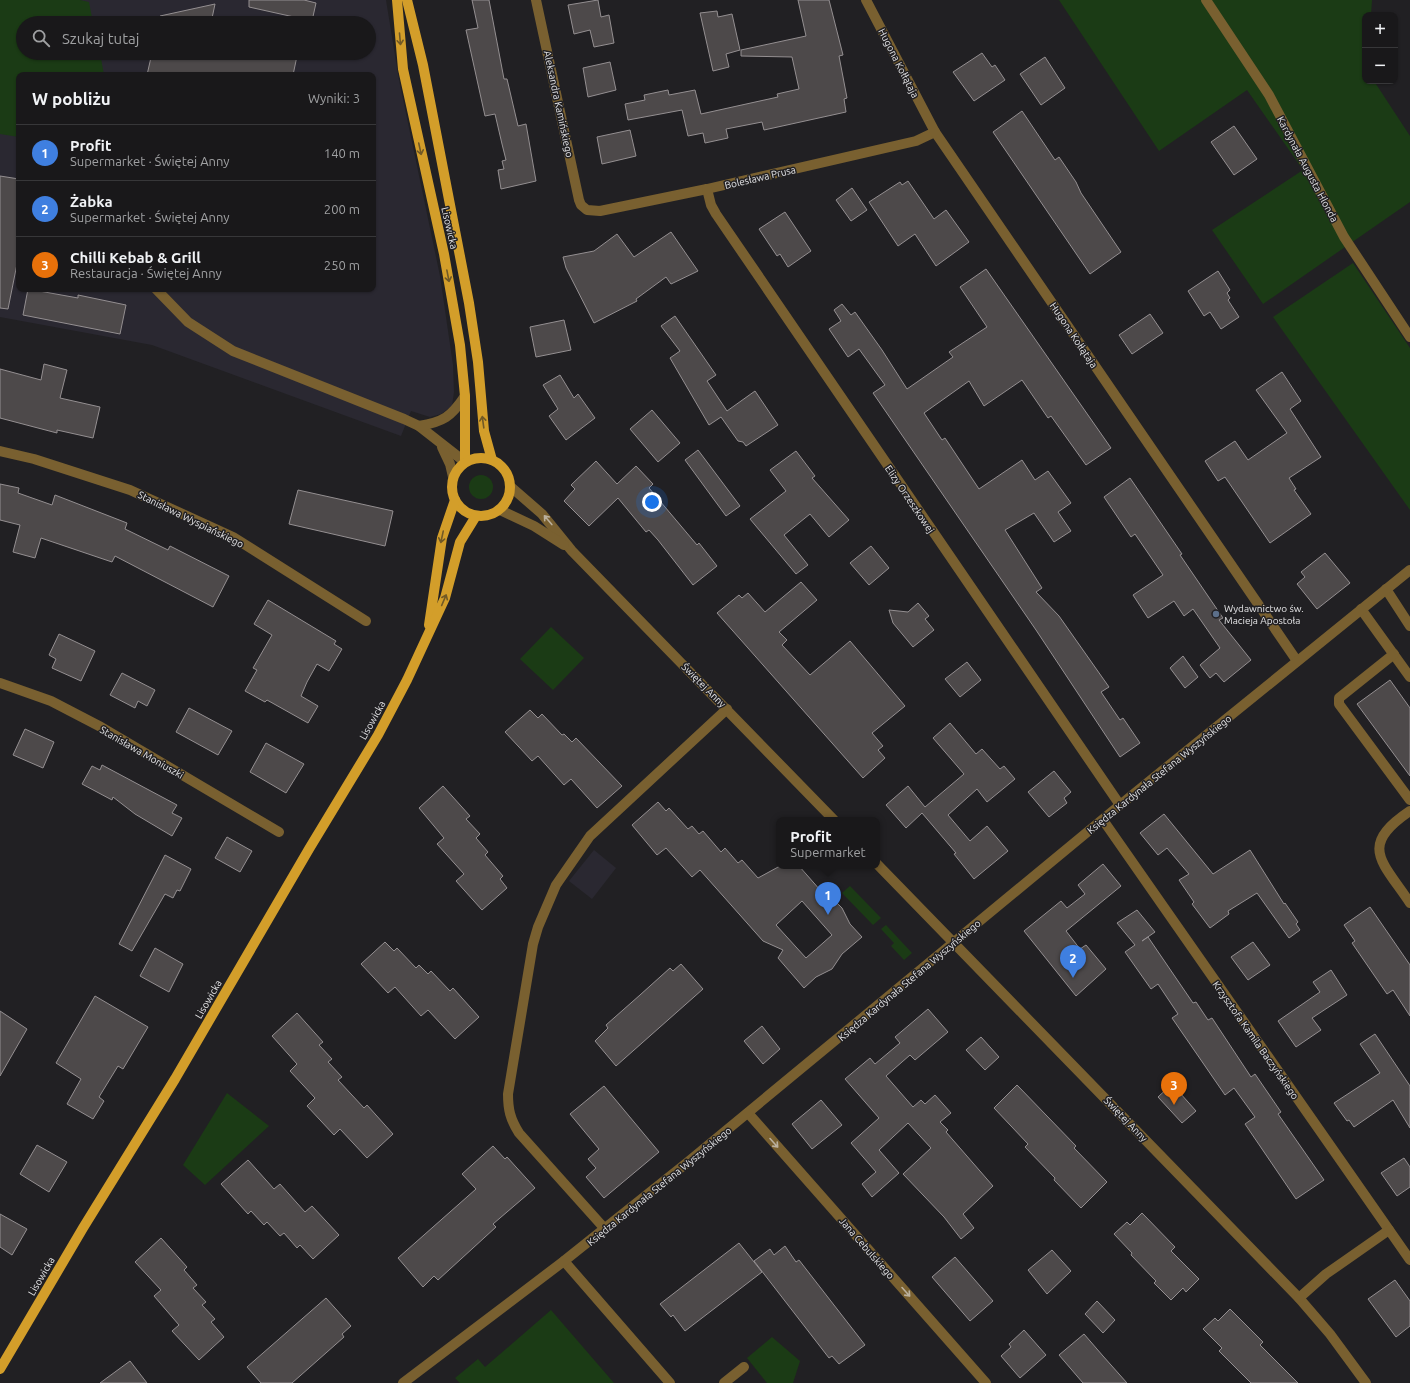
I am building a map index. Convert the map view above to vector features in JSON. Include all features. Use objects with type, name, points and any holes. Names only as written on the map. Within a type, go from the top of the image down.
[{"type":"main road","name":"Lisowicka","points":[[396,0],[403,69],[453,303],[460,345],[465,396],[465,462]]},
{"type":"main road","name":"Lisowicka","points":[[407,0],[423,65],[469,302],[478,362],[484,431],[492,460]]},
{"type":"main road","points":[[478,458],[492,460],[506,470],[510,478],[511,487],[506,504],[500,510],[484,517],[476,516],[463,511],[455,500],[452,492],[453,477],[465,462],[478,458]]},
{"type":"main road","name":"Lisowicka","points":[[427,635],[442,538],[455,500]]},
{"type":"main road","name":"Lisowicka","points":[[0,1370],[83,1228],[179,1073],[309,849],[378,735],[445,598],[460,542],[476,516]]},
{"type":"street","name":"Aleksandra Kamińskiego","points":[[536,0],[579,200],[583,208]]},
{"type":"street","name":"Hugona Kołłątaja","points":[[866,0],[935,132],[1296,661]]},
{"type":"street","name":"Kardynała Augusta Hlonda","points":[[1206,0],[1269,95],[1344,237],[1410,338]]},
{"type":"street","name":"Bolesława Prusa","points":[[583,208],[592,211],[600,211],[707,189],[916,141],[935,132]]},
{"type":"street","name":"Elizy Orzeszkowej","points":[[707,189],[711,205],[720,220],[1120,805]]},
{"type":"street","points":[[159,292],[188,322],[233,351],[398,416],[419,426],[465,462]]},
{"type":"street","points":[[419,426],[435,423],[447,418],[456,410],[465,396]]},
{"type":"street","points":[[442,445],[450,464],[453,477]]},
{"type":"street","name":"Stanisława Wyspiańskiego","points":[[0,451],[34,459],[130,490],[233,537],[366,621]]},
{"type":"street","name":"Świętej Anny","points":[[511,487],[542,514],[572,551],[831,817]]},
{"type":"street","name":"Świętej Anny","points":[[500,510],[534,526],[572,551]]},
{"type":"street","name":"Księdza Kardynała Stefana Wyszyńskiego","points":[[403,1383],[605,1229],[748,1113],[1120,805],[1410,570]]},
{"type":"street","points":[[1386,589],[1410,626]]},
{"type":"street","points":[[1361,609],[1410,677]]},
{"type":"street","points":[[1394,654],[1344,694],[1340,698],[1339,704],[1410,800]]},
{"type":"street","name":"Stanisława Moniuszki","points":[[0,683],[51,701],[101,727],[279,832]]},
{"type":"street","points":[[605,1229],[519,1133],[512,1122],[508,1109],[508,1094],[533,944],[538,927],[556,885],[590,836],[727,709]]},
{"type":"street","points":[[1410,811],[1387,829],[1378,846],[1379,854],[1383,862],[1410,903]]},
{"type":"street","name":"Krzysztofa Kamila Baczyńskiego","points":[[1103,820],[1389,1230],[1406,1247],[1410,1260]]},
{"type":"street","name":"Świętej Anny","points":[[880,867],[1299,1298],[1330,1334],[1366,1383]]},
{"type":"street","name":"Jana Cebulskiego","points":[[748,1113],[986,1383]]},
{"type":"street","points":[[1299,1298],[1326,1274],[1389,1230]]},
{"type":"street","points":[[564,1261],[670,1383]]},
{"type":"street","points":[[724,1383],[744,1367]]},
{"type":"shaded area","points":[[80,0],[386,0],[399,80],[440,276],[453,365],[454,392],[452,406],[441,414],[430,417],[411,411],[401,436],[152,345],[0,317],[0,132],[16,136],[16,292],[376,292],[376,72],[102,72],[100,60],[376,60],[376,16],[91,16],[88,3]]},
{"type":"shaded area","points":[[594,850],[616,868],[592,899],[569,881]]},
{"type":"green space","points":[[0,0],[80,0],[89,2],[92,16],[16,16],[16,60],[101,60],[103,72],[16,72],[16,137],[0,134]]},
{"type":"green space","points":[[1059,0],[1372,0],[1371,12],[1362,12],[1362,84],[1376,84],[1410,136],[1410,202],[1263,304],[1212,230],[1303,170],[1247,90],[1159,151]]},
{"type":"green space","points":[[1353,263],[1410,348],[1410,510],[1273,317]]},
{"type":"green space","points":[[481,475],[490,478],[493,487],[490,496],[481,499],[472,496],[469,487],[472,478]]},
{"type":"green space","points":[[551,627],[584,658],[553,690],[520,659]]},
{"type":"green space","points":[[850,886],[881,918],[873,925],[842,893]]},
{"type":"green space","points":[[886,925],[912,953],[904,960],[891,946],[894,943],[881,929]]},
{"type":"green space","points":[[227,1093],[269,1126],[205,1185],[183,1165]]},
{"type":"green space","points":[[551,1310],[614,1383],[460,1383],[455,1378],[478,1359],[485,1367]]},
{"type":"green space","points":[[772,1337],[800,1361],[793,1383],[767,1383],[747,1358]]},
{"type":"building","points":[[249,0],[304,0],[316,3],[313,16],[290,16],[249,7]]},
{"type":"building","points":[[472,0],[489,0],[504,79],[507,79],[518,126],[526,124],[536,181],[501,189],[498,170],[504,169],[502,161],[506,160],[495,114],[485,116],[466,30],[478,28]]},
{"type":"building","points":[[598,0],[601,17],[609,15],[614,43],[594,47],[590,30],[574,34],[568,5]]},
{"type":"building","points":[[798,0],[829,0],[843,55],[839,56],[847,98],[844,99],[846,112],[764,130],[762,122],[726,129],[728,138],[705,143],[703,133],[688,136],[682,110],[628,120],[625,104],[645,100],[644,95],[668,90],[669,95],[695,90],[701,114],[778,97],[777,94],[799,89],[792,57],[741,56],[741,50],[806,36]]},
{"type":"building","points":[[215,4],[212,16],[160,16]]},
{"type":"building","points":[[717,11],[718,17],[732,14],[740,50],[726,54],[729,67],[713,71],[700,13]]},
{"type":"building","points":[[982,53],[992,67],[995,65],[1005,80],[974,101],[953,72]]},
{"type":"building","points":[[1045,57],[1065,88],[1041,105],[1020,74]]},
{"type":"building","points":[[150,60],[296,60],[294,72],[148,72]]},
{"type":"building","points":[[610,62],[616,90],[588,97],[583,68]]},
{"type":"building","points":[[1022,111],[1055,160],[1059,157],[1076,182],[1081,193],[1121,252],[1090,274],[993,132]]},
{"type":"building","points":[[1234,126],[1257,159],[1234,175],[1211,142]]},
{"type":"building","points":[[630,130],[636,156],[602,164],[597,137]]},
{"type":"building","points":[[0,176],[16,179],[16,269],[8,309],[0,308]]},
{"type":"building","points":[[908,181],[934,219],[946,210],[969,242],[936,266],[915,234],[898,246],[869,202],[900,182],[902,185]]},
{"type":"building","points":[[852,188],[867,210],[851,221],[836,200]]},
{"type":"building","points":[[785,212],[811,251],[788,267],[780,254],[777,256],[759,229]]},
{"type":"building","points":[[671,232],[698,271],[671,284],[666,277],[636,299],[637,301],[594,323],[566,268],[563,257],[594,251],[617,234],[634,257]]},
{"type":"building","points":[[986,269],[1111,448],[1086,465],[1051,416],[1048,418],[1022,380],[984,406],[969,381],[924,413],[942,440],[945,438],[979,489],[1022,460],[1035,480],[1048,471],[1071,503],[1058,512],[1071,531],[1054,542],[1034,513],[1005,530],[1042,588],[1036,592],[1059,616],[1109,687],[1101,692],[1120,720],[1123,718],[1140,743],[1120,757],[1036,630],[873,393],[885,385],[859,349],[848,357],[829,329],[841,321],[834,310],[842,304],[851,315],[855,312],[907,389],[953,357],[949,352],[987,327],[960,287]]},
{"type":"building","points":[[1218,271],[1230,290],[1227,293],[1230,298],[1228,300],[1239,317],[1221,329],[1210,312],[1204,316],[1188,291]]},
{"type":"building","points":[[27,292],[45,292],[78,298],[78,295],[126,305],[120,334],[23,315]]},
{"type":"building","points":[[1150,314],[1163,333],[1132,354],[1119,335]]},
{"type":"building","points":[[675,316],[716,375],[707,381],[727,411],[755,391],[778,425],[746,446],[743,442],[738,441],[721,417],[709,425],[670,358],[680,351],[661,326]]},
{"type":"building","points":[[564,320],[571,350],[536,357],[530,327]]},
{"type":"building","points":[[44,364],[67,370],[60,398],[100,407],[93,438],[57,430],[57,433],[0,418],[0,369],[41,380]]},
{"type":"building","points":[[1282,372],[1301,401],[1290,409],[1321,457],[1289,478],[1296,489],[1294,490],[1311,514],[1270,543],[1225,477],[1218,481],[1205,461],[1235,441],[1248,460],[1287,433],[1256,390]]},
{"type":"building","points":[[560,375],[574,398],[578,394],[595,418],[566,440],[549,416],[558,409],[543,385]]},
{"type":"building","points":[[652,410],[680,443],[658,462],[630,429]]},
{"type":"building","points":[[698,450],[740,506],[726,516],[685,460]]},
{"type":"building","points":[[796,451],[815,476],[812,478],[849,520],[829,537],[810,514],[784,535],[808,565],[796,574],[750,519],[786,491],[770,470]]},
{"type":"building","points":[[596,461],[617,484],[636,466],[653,484],[649,488],[697,545],[699,543],[717,566],[693,585],[658,540],[649,530],[646,532],[618,498],[589,526],[564,501],[575,489],[571,485]]},
{"type":"building","points":[[1130,478],[1182,554],[1180,555],[1223,618],[1219,620],[1251,660],[1224,682],[1216,673],[1210,678],[1200,665],[1220,648],[1193,609],[1184,616],[1174,601],[1148,618],[1133,595],[1163,575],[1135,534],[1131,537],[1104,497]]},
{"type":"building","points":[[0,484],[19,488],[18,493],[52,505],[55,495],[127,523],[125,529],[168,550],[170,546],[229,576],[213,607],[115,556],[112,562],[41,538],[35,558],[13,552],[20,525],[0,520]]},
{"type":"building","points":[[298,490],[393,511],[385,546],[289,524]]},
{"type":"building","points":[[871,546],[889,568],[869,585],[850,563]]},
{"type":"building","points":[[1325,553],[1350,583],[1317,609],[1297,584],[1305,577],[1301,572]]},
{"type":"building","points":[[801,582],[817,600],[779,632],[787,640],[782,645],[810,675],[850,641],[905,706],[872,733],[883,746],[878,750],[885,758],[863,778],[717,613],[739,595],[742,598],[748,593],[765,612]]},
{"type":"building","points":[[268,600],[336,641],[334,644],[342,649],[329,671],[317,664],[307,682],[301,696],[318,706],[308,723],[267,700],[265,702],[245,691],[257,670],[253,668],[272,635],[254,624]]},
{"type":"building","points":[[918,603],[929,616],[925,619],[934,630],[913,647],[893,623],[889,610],[908,612]]},
{"type":"building","points":[[59,634],[95,651],[81,681],[52,668],[56,659],[49,655]]},
{"type":"building","points":[[1183,656],[1198,677],[1185,688],[1170,668]]},
{"type":"building","points":[[967,662],[981,680],[960,697],[945,679]]},
{"type":"building","points":[[122,673],[155,690],[147,706],[138,701],[135,708],[110,695]]},
{"type":"building","points":[[1390,680],[1410,708],[1410,776],[1357,704]]},
{"type":"building","points":[[189,708],[232,731],[218,755],[176,732]]},
{"type":"building","points":[[530,710],[538,718],[542,714],[562,735],[564,734],[572,742],[576,738],[622,786],[597,808],[571,779],[564,785],[538,756],[532,761],[505,732]]},
{"type":"building","points":[[950,723],[976,754],[982,749],[1000,769],[1004,766],[1015,779],[987,802],[977,789],[948,815],[970,841],[987,826],[1008,851],[974,879],[954,854],[956,853],[922,813],[906,828],[886,805],[908,786],[925,807],[964,774],[933,738]]},
{"type":"building","points":[[25,729],[54,742],[43,768],[13,755]]},
{"type":"building","points":[[266,743],[304,764],[286,793],[250,772]]},
{"type":"building","points":[[102,765],[177,805],[172,813],[182,818],[172,836],[135,814],[113,797],[112,800],[82,784],[92,766],[100,770]]},
{"type":"building","points":[[1054,771],[1071,792],[1064,798],[1067,803],[1049,817],[1028,792]]},
{"type":"building","points":[[443,786],[470,816],[466,819],[480,834],[476,838],[488,852],[485,855],[503,876],[500,879],[507,888],[482,910],[456,881],[464,874],[437,844],[444,838],[419,808]]},
{"type":"building","points":[[658,802],[666,811],[669,808],[688,829],[692,826],[699,834],[703,831],[721,852],[725,848],[738,863],[742,860],[758,878],[776,868],[802,869],[828,899],[833,899],[842,908],[850,924],[862,937],[842,954],[832,969],[816,977],[804,988],[778,958],[783,950],[763,941],[700,870],[692,877],[666,848],[657,855],[632,825]],"holes":[[[802,901],[832,935],[806,958],[776,925]]]},
{"type":"building","points":[[1164,814],[1213,874],[1250,850],[1284,904],[1285,903],[1298,922],[1296,924],[1300,930],[1289,938],[1257,893],[1228,911],[1229,914],[1210,928],[1192,904],[1194,902],[1179,880],[1189,874],[1167,848],[1158,855],[1140,833]]},
{"type":"building","points":[[227,837],[252,851],[240,872],[215,858]]},
{"type":"building","points":[[165,855],[191,869],[180,891],[177,890],[173,898],[165,894],[132,951],[119,944]]},
{"type":"building","points":[[1103,864],[1121,886],[1066,931],[1080,949],[1086,945],[1106,969],[1076,996],[1024,931],[1061,901],[1067,908],[1085,894],[1078,885]]},
{"type":"building","points":[[1370,907],[1410,965],[1410,1016],[1393,990],[1387,994],[1352,943],[1355,941],[1344,925]]},
{"type":"building","points":[[1137,910],[1155,932],[1142,941],[1148,937],[1193,1003],[1196,1002],[1208,1020],[1212,1018],[1251,1077],[1255,1074],[1281,1112],[1278,1114],[1324,1180],[1296,1199],[1245,1124],[1255,1117],[1234,1088],[1225,1095],[1172,1018],[1178,1014],[1158,984],[1151,989],[1125,952],[1135,945],[1117,923]]},
{"type":"building","points":[[385,942],[394,951],[397,948],[416,968],[419,965],[428,974],[431,971],[450,991],[453,988],[479,1017],[455,1039],[428,1010],[421,1016],[395,987],[388,993],[361,964]]},
{"type":"building","points":[[1253,942],[1270,965],[1248,980],[1231,957]]},
{"type":"building","points":[[155,948],[183,964],[169,992],[140,976]]},
{"type":"building","points":[[681,964],[703,989],[616,1066],[595,1041],[608,1028],[606,1025],[670,968],[673,971]]},
{"type":"building","points":[[1331,970],[1347,995],[1312,1018],[1321,1030],[1296,1047],[1278,1021],[1320,992],[1313,982]]},
{"type":"building","points":[[95,996],[148,1027],[123,1069],[118,1066],[99,1097],[104,1101],[93,1119],[67,1104],[81,1079],[56,1063]]},
{"type":"building","points":[[928,1009],[948,1032],[915,1060],[910,1055],[886,1076],[913,1107],[921,1100],[925,1104],[935,1095],[951,1113],[940,1122],[948,1130],[946,1132],[993,1186],[963,1214],[974,1228],[961,1239],[944,1217],[903,1174],[931,1148],[908,1123],[879,1150],[899,1173],[872,1197],[862,1184],[876,1172],[851,1143],[879,1118],[845,1079],[870,1058],[875,1064],[900,1043],[895,1037]]},
{"type":"building","points":[[0,1011],[27,1029],[0,1076]]},
{"type":"building","points":[[297,1013],[323,1042],[319,1045],[332,1059],[328,1062],[342,1077],[338,1080],[364,1108],[367,1105],[393,1134],[367,1158],[340,1129],[334,1135],[307,1106],[315,1098],[290,1071],[297,1064],[272,1036]]},
{"type":"building","points":[[762,1026],[780,1049],[763,1064],[744,1041]]},
{"type":"building","points":[[1375,1034],[1410,1086],[1410,1128],[1393,1100],[1354,1127],[1349,1120],[1347,1121],[1334,1103],[1380,1073],[1360,1044]]},
{"type":"building","points":[[981,1037],[999,1057],[985,1070],[966,1050]]},
{"type":"building","points":[[1172,1084],[1196,1111],[1182,1123],[1158,1097]]},
{"type":"building","points":[[1017,1085],[1076,1146],[1074,1148],[1107,1182],[1081,1208],[1025,1147],[1028,1144],[994,1108]]},
{"type":"building","points":[[604,1086],[659,1152],[604,1198],[586,1177],[596,1168],[588,1159],[599,1149],[570,1114]]},
{"type":"building","points":[[821,1100],[842,1125],[812,1149],[792,1124]]},
{"type":"building","points":[[37,1145],[67,1162],[49,1192],[20,1174]]},
{"type":"building","points":[[493,1146],[505,1159],[507,1157],[535,1188],[493,1224],[496,1227],[438,1280],[434,1276],[423,1287],[398,1258],[476,1189],[462,1174]]},
{"type":"building","points":[[1404,1158],[1410,1167],[1410,1187],[1397,1196],[1381,1173]]},
{"type":"building","points":[[248,1160],[274,1189],[280,1184],[305,1212],[312,1206],[339,1235],[313,1259],[300,1245],[297,1248],[284,1233],[280,1236],[267,1222],[264,1225],[251,1211],[248,1214],[221,1184]]},
{"type":"building","points":[[1142,1213],[1175,1247],[1171,1251],[1199,1279],[1186,1292],[1183,1288],[1171,1300],[1154,1283],[1156,1281],[1131,1255],[1132,1253],[1114,1234],[1127,1222],[1130,1225]]},
{"type":"building","points":[[0,1214],[27,1229],[12,1255],[0,1247]]},
{"type":"building","points":[[161,1238],[187,1267],[184,1270],[197,1285],[193,1288],[206,1302],[202,1305],[215,1319],[211,1322],[224,1337],[199,1360],[172,1331],[179,1325],[154,1296],[161,1290],[135,1262]]},
{"type":"building","points":[[739,1243],[762,1272],[685,1331],[673,1315],[671,1317],[660,1304]]},
{"type":"building","points":[[785,1246],[796,1262],[799,1260],[865,1345],[839,1364],[832,1356],[829,1358],[754,1261],[770,1249],[774,1255]]},
{"type":"building","points":[[1052,1250],[1071,1271],[1047,1294],[1028,1270]]},
{"type":"building","points":[[955,1257],[993,1301],[970,1321],[932,1277]]},
{"type":"building","points":[[1395,1280],[1410,1301],[1410,1326],[1396,1337],[1368,1299]]},
{"type":"building","points":[[326,1298],[351,1326],[342,1334],[344,1337],[292,1383],[261,1383],[247,1367]]},
{"type":"building","points":[[1097,1301],[1115,1320],[1103,1333],[1085,1314]]},
{"type":"building","points":[[1230,1309],[1263,1342],[1260,1345],[1298,1383],[1251,1383],[1219,1351],[1222,1348],[1203,1329],[1215,1318],[1218,1321]]},
{"type":"building","points":[[1024,1330],[1046,1355],[1020,1378],[1001,1356],[1011,1347],[1009,1344]]},
{"type":"building","points":[[1084,1334],[1127,1383],[1083,1383],[1059,1355]]},
{"type":"building","points":[[130,1361],[147,1383],[100,1383]]},
{"type":"place","name":"Wydawnictwo św. Macieja Apostoła","points":[[1216,614]]},
{"type":"place","name":"Profit","points":[[828,915]]},
{"type":"place","name":"Żabka","points":[[1073,978]]},
{"type":"place","name":"Chilli Kebab & Grill","points":[[1174,1105]]}]
